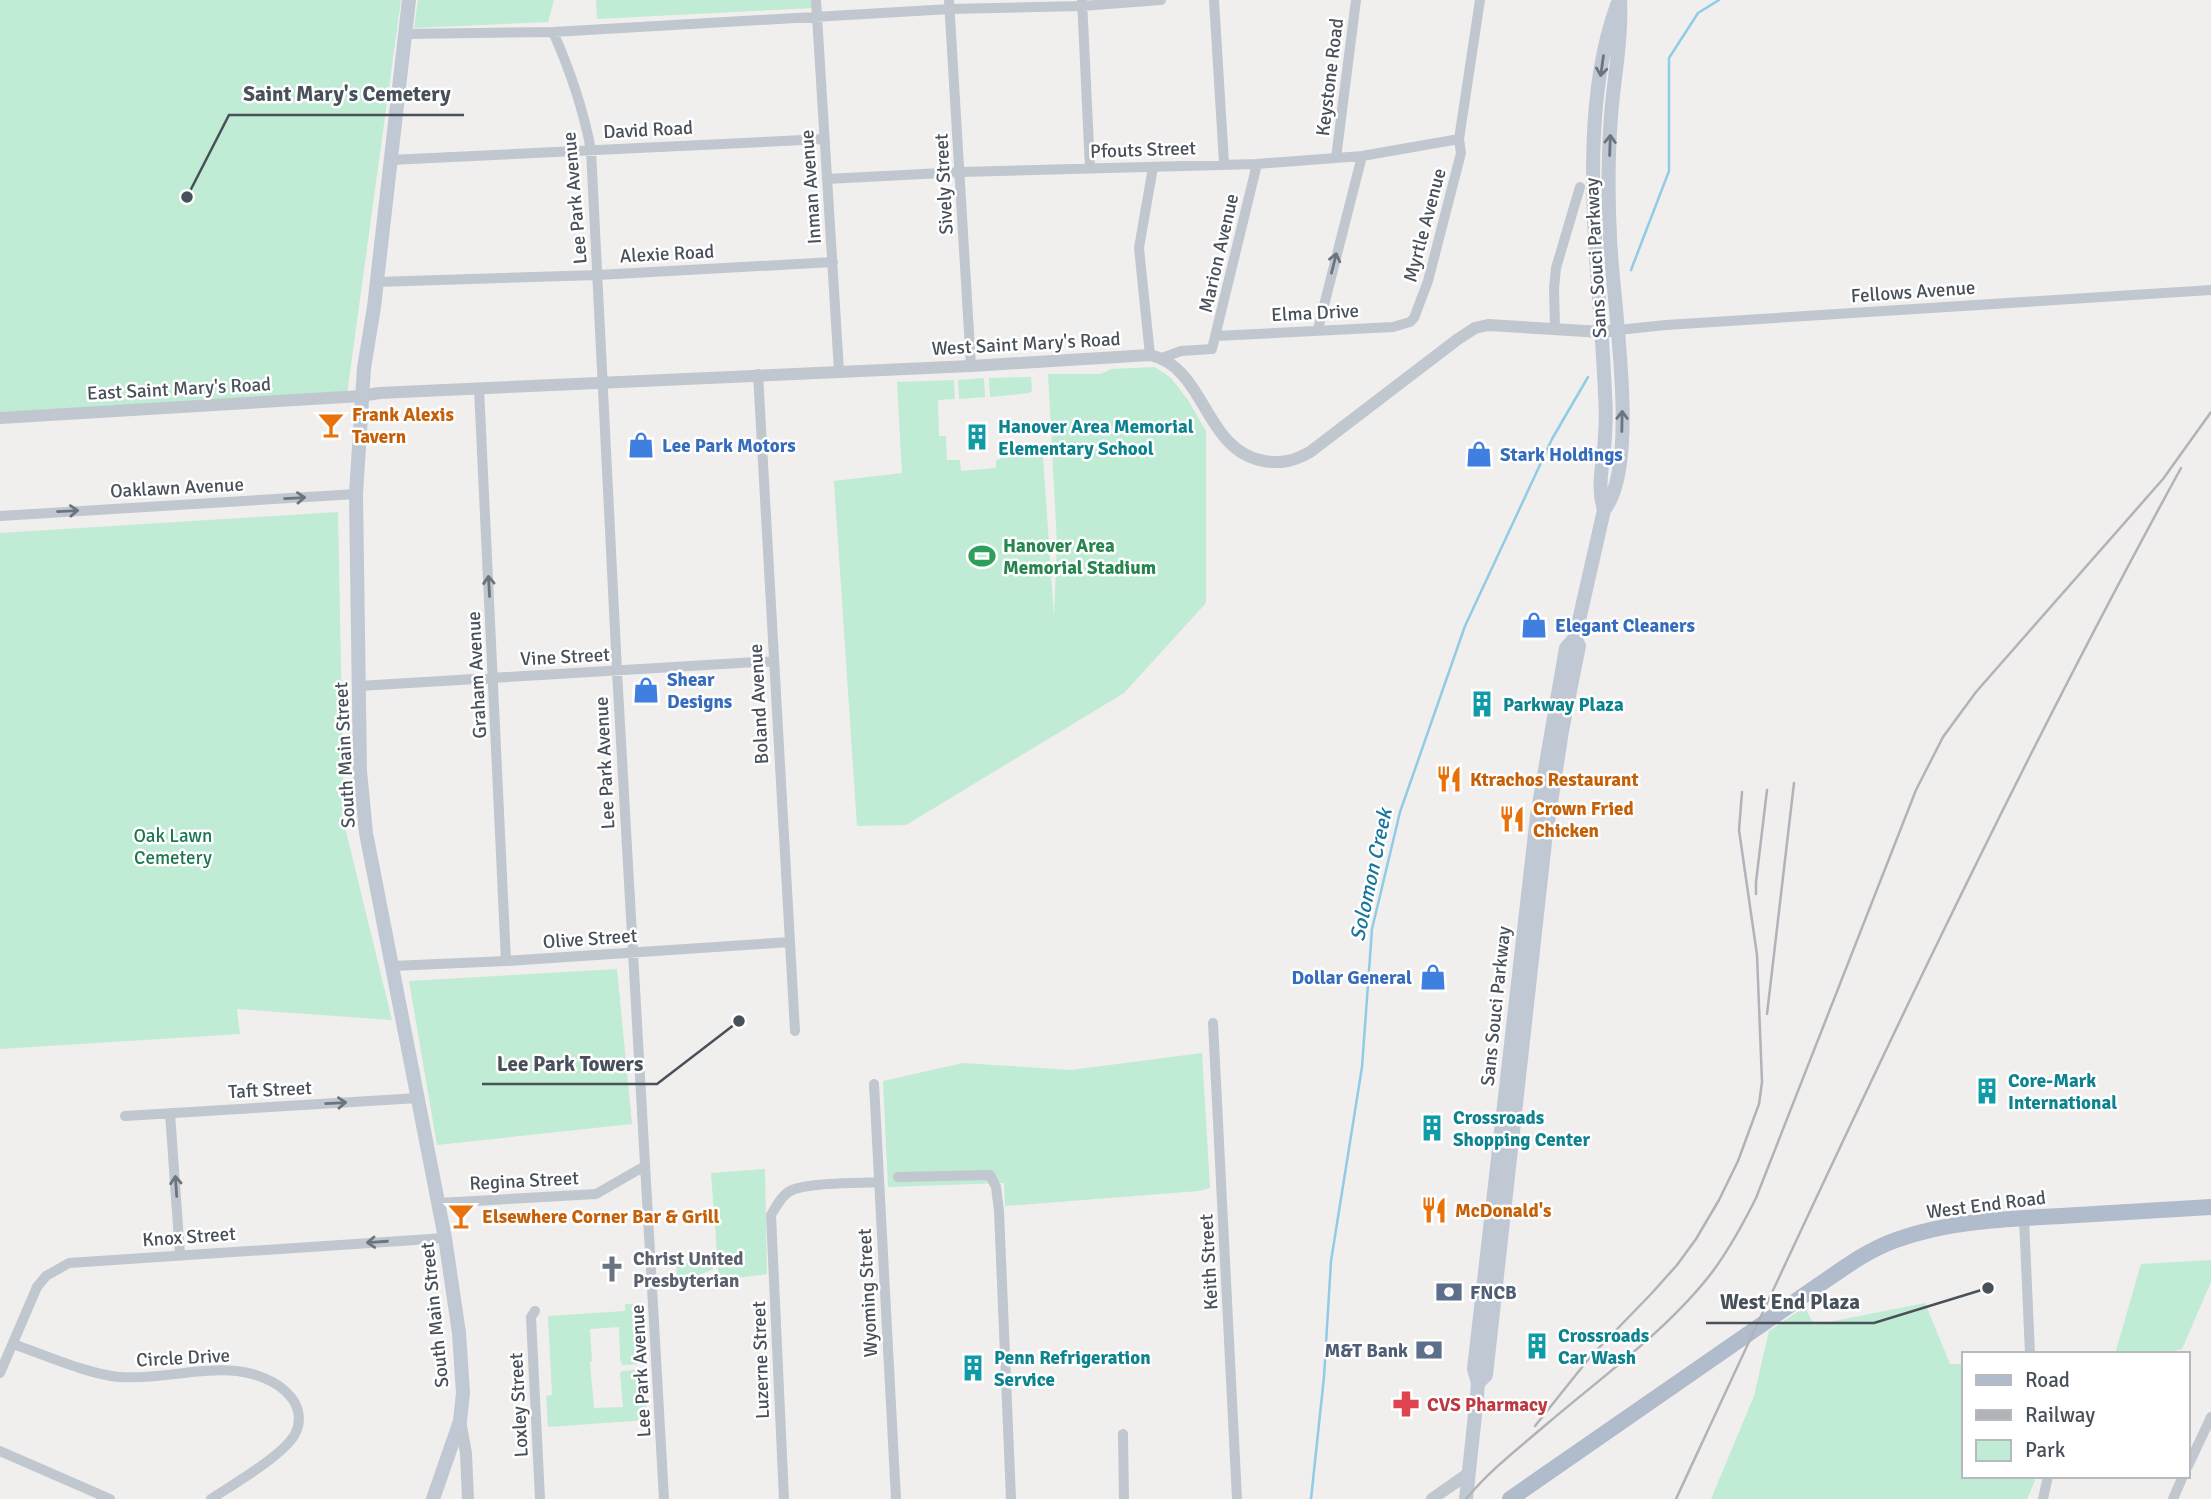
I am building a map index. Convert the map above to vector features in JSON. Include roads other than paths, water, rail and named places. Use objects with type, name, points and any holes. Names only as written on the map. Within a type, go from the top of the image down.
[{"type":"main road","name":"South Main Street","points":[[409,0],[377,282],[361,396],[356,494],[360,771],[366,833],[445,1238],[459,1333],[463,1393],[460,1421],[433,1499]]},
{"type":"main road","name":"Sans Souci Parkway","points":[[1466,1499],[1478,1383],[1474,1369],[1537,816],[1566,648],[1576,638],[1604,510],[1612,500],[1620,460],[1622,400],[1610,238],[1611,116],[1621,27],[1619,0]]},
{"type":"main road","name":"Sans Souci Parkway","points":[[1604,510],[1599,493],[1606,415],[1593,178],[1596,110],[1607,32],[1619,0]]},
{"type":"main road","name":"West End Road","points":[[1510,1499],[1863,1255],[1895,1241],[1930,1230],[2024,1218],[2211,1207]]},
{"type":"street","name":"Inman Avenue","points":[[816,0],[839,371]]},
{"type":"street","points":[[405,34],[553,32],[817,17],[949,4],[1161,0]]},
{"type":"street","points":[[1214,0],[1224,163]]},
{"type":"street","name":"Keystone Road","points":[[1336,158],[1356,0]]},
{"type":"street","name":"Myrtle Avenue","points":[[1414,318],[1425,291],[1461,153],[1460,139],[1480,0]]},
{"type":"street","points":[[1082,3],[1090,168]]},
{"type":"street","name":"Sively Street","points":[[949,4],[971,366]]},
{"type":"street","name":"Lee Park Avenue","points":[[553,32],[570,69],[580,100],[591,150],[601,384],[664,1499]]},
{"type":"street","name":"David Road","points":[[390,160],[824,139]]},
{"type":"street","name":"Pfouts Street","points":[[827,179],[961,172],[1257,164],[1362,156],[1460,139]]},
{"type":"street","points":[[1318,329],[1362,156]]},
{"type":"street","name":"Marion Avenue","points":[[1156,357],[1181,351],[1212,349],[1257,164]]},
{"type":"street","points":[[1153,167],[1139,247],[1156,357],[1173,365],[1185,377],[1229,444],[1259,460],[1287,463],[1310,453],[1475,328],[1488,325],[1601,332],[1618,330]]},
{"type":"street","points":[[1555,328],[1556,268],[1580,187]]},
{"type":"street","name":"Alexie Road","points":[[377,282],[597,275],[833,262]]},
{"type":"street","name":"Fellows Avenue","points":[[1618,330],[1667,324],[2211,290]]},
{"type":"street","name":"Elma Drive","points":[[1216,336],[1393,327],[1410,322],[1414,318]]},
{"type":"street","name":"West Saint Mary's Road","points":[[361,396],[758,374],[1156,357]]},
{"type":"street","name":"Boland Avenue","points":[[758,374],[795,1031]]},
{"type":"street","name":"Graham Avenue","points":[[479,388],[506,961]]},
{"type":"street","name":"East Saint Mary's Road","points":[[0,418],[361,396]]},
{"type":"street","name":"Oaklawn Avenue","points":[[0,516],[356,494]]},
{"type":"street","name":"Vine Street","points":[[359,686],[773,661]]},
{"type":"street","name":"Olive Street","points":[[392,966],[790,942]]},
{"type":"street","name":"Keith Street","points":[[1213,1023],[1237,1499]]},
{"type":"street","name":"Wyoming Street","points":[[874,1084],[896,1499]]},
{"type":"street","name":"Taft Street","points":[[125,1116],[418,1098]]},
{"type":"street","points":[[170,1113],[180,1255]]},
{"type":"street","name":"Regina Street","points":[[438,1203],[596,1194],[645,1166]]},
{"type":"street","points":[[898,1177],[990,1175],[996,1187],[1011,1499]]},
{"type":"street","name":"Luzerne Street","points":[[784,1499],[771,1216],[790,1191],[816,1186],[879,1182]]},
{"type":"street","points":[[2024,1218],[2030,1352]]},
{"type":"street","name":"Knox Street","points":[[0,1373],[37,1287],[58,1267],[84,1261],[445,1238]]},
{"type":"street","name":"Loxley Street","points":[[535,1311],[531,1317],[540,1499]]},
{"type":"street","name":"Circle Drive","points":[[13,1344],[116,1377],[237,1371],[257,1375],[277,1384],[296,1403],[299,1416],[295,1434],[286,1446],[211,1499]]},
{"type":"street","points":[[2190,1462],[2211,1417]]},
{"type":"street","points":[[460,1421],[466,1453],[468,1499]]},
{"type":"street","points":[[1123,1434],[1125,1499]]},
{"type":"street","points":[[0,1451],[110,1499]]},
{"type":"street","points":[[1432,1499],[1469,1473]]},
{"type":"street","points":[[2043,1499],[2048,1478]]},
{"type":"street","points":[[2173,1499],[2182,1478]]},
{"type":"waterway","name":"Solomon Creek","points":[[1631,270],[1669,171],[1669,58],[1698,13],[1719,0]]},
{"type":"waterway","name":"Solomon Creek","points":[[1311,1499],[1324,1377],[1331,1261],[1362,1067],[1372,929],[1400,812],[1465,626],[1552,439],[1588,377]]},
{"type":"railway","points":[[1466,1499],[1506,1459],[1656,1332],[1696,1292],[1719,1262],[1756,1198],[1916,790],[1943,737],[1976,692],[2163,479],[2211,412]]},
{"type":"railway","points":[[1676,1499],[1858,1109],[1983,850],[2181,468]]},
{"type":"railway","points":[[1767,1014],[1794,783]]},
{"type":"railway","points":[[1756,894],[1767,790]]},
{"type":"railway","points":[[1535,1426],[1591,1356],[1651,1294],[1696,1239],[1738,1161],[1759,1104],[1762,1082],[1757,955],[1739,830],[1742,792]]},
{"type":"place","name":"Saint Mary's Cemetery","points":[[187,197]]},
{"type":"place","name":"Frank Alexis Tavern","points":[[331,425]]},
{"type":"place","name":"Hanover Area Memorial Elementary School","points":[[977,437]]},
{"type":"place","name":"Lee Park Motors","points":[[641,445]]},
{"type":"place","name":"Stark Holdings","points":[[1479,454]]},
{"type":"place","name":"Hanover Area Memorial Stadium","points":[[982,556]]},
{"type":"place","name":"Elegant Cleaners","points":[[1534,625]]},
{"type":"place","name":"Shear Designs","points":[[646,690]]},
{"type":"place","name":"Parkway Plaza","points":[[1482,704]]},
{"type":"place","name":"Ktrachos Restaurant","points":[[1449,779]]},
{"type":"place","name":"Crown Fried Chicken","points":[[1512,819]]},
{"type":"place","name":"Dollar General","points":[[1433,977]]},
{"type":"place","name":"Lee Park Towers","points":[[739,1021]]},
{"type":"place","name":"Core-Mark International","points":[[1987,1091]]},
{"type":"place","name":"Crossroads Shopping Center","points":[[1432,1128]]},
{"type":"place","name":"McDonald's","points":[[1434,1210]]},
{"type":"place","name":"Elsewhere Corner Bar & Grill","points":[[461,1216]]},
{"type":"place","name":"Christ United Presbyterian","points":[[612,1269]]},
{"type":"place","name":"West End Plaza","points":[[1988,1288]]},
{"type":"place","name":"FNCB","points":[[1449,1292]]},
{"type":"place","name":"Crossroads Car Wash","points":[[1537,1346]]},
{"type":"place","name":"M&T Bank","points":[[1429,1350]]},
{"type":"place","name":"Penn Refrigeration Service","points":[[973,1368]]},
{"type":"place","name":"CVS Pharmacy","points":[[1406,1404]]},
{"type":"park label","name":"Oak Lawn Cemetery","points":[[173,846]]}]
